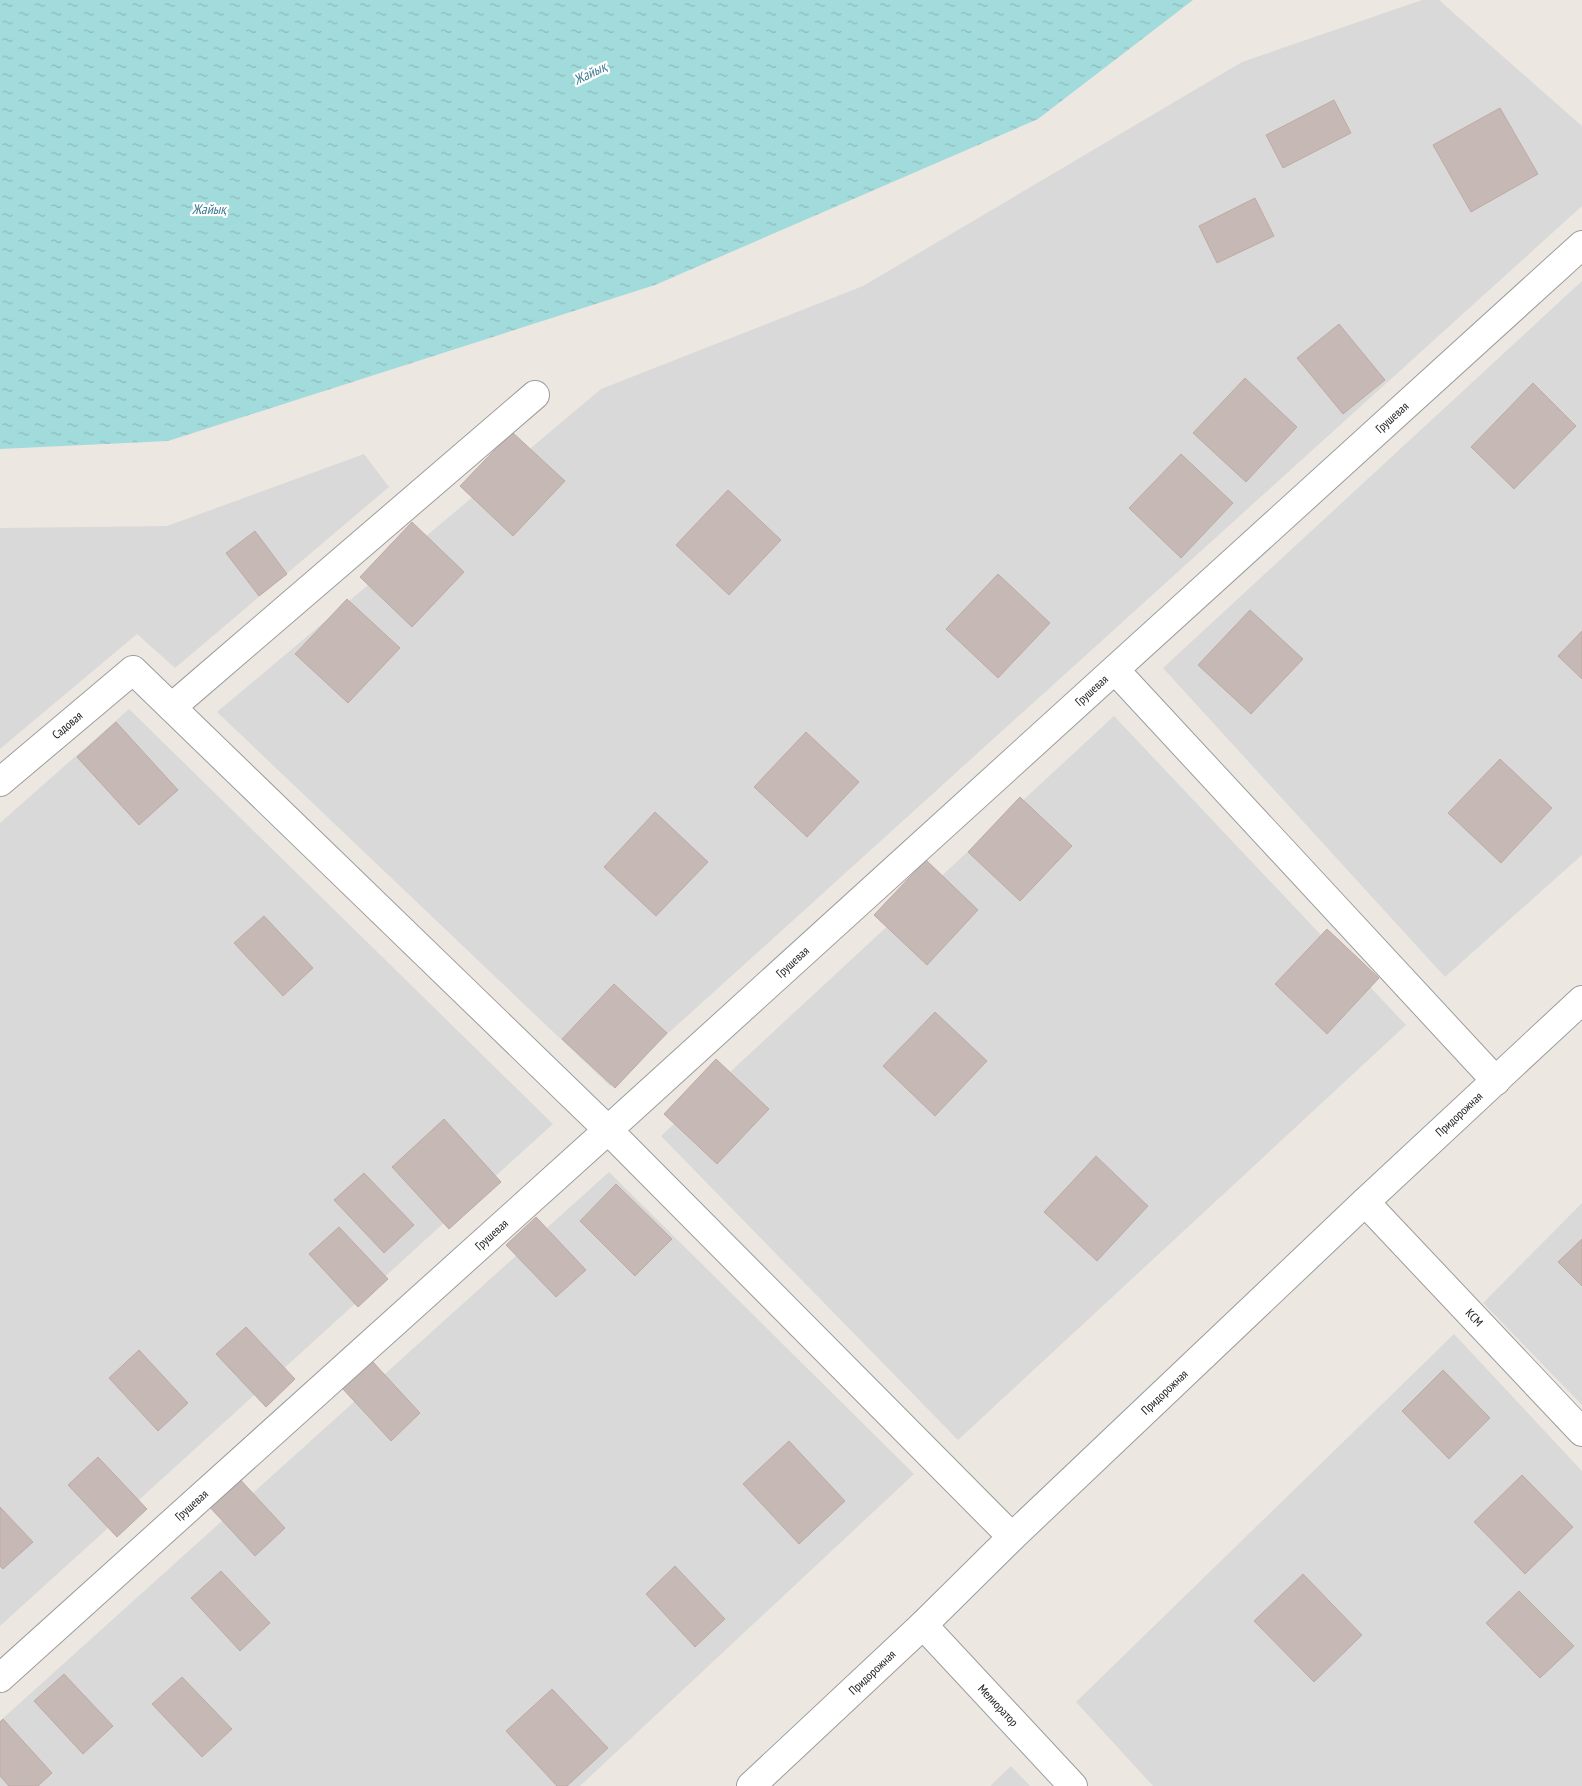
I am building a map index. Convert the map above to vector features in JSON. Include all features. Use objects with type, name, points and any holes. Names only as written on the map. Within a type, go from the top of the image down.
[{"type":"street","name":"Грушевая","points":[[0,1678],[608,1130],[1582,245]]},
{"type":"street","points":[[535,395],[172,707],[608,1130],[1012,1537]]},
{"type":"street","name":"Садовая","points":[[0,782],[134,670],[172,707]]},
{"type":"street","points":[[1115,670],[1496,1080]]},
{"type":"street","name":"Придорожная","points":[[751,1786],[923,1626],[1012,1537],[1365,1202],[1582,1000]]},
{"type":"street","name":"КСМ","points":[[1365,1202],[1582,1432]]},
{"type":"street","name":"Мелиоратор","points":[[923,1626],[1073,1786]]},
{"type":"shaded area","points":[[1422,0],[1439,0],[1582,126],[1582,206],[610,1086],[217,712],[601,389],[863,286],[1242,62]]},
{"type":"shaded area","points":[[1582,281],[1582,855],[1445,977],[1163,668]]},
{"type":"shaded area","points":[[364,454],[389,487],[175,668],[137,634],[0,749],[0,528],[167,526]]},
{"type":"shaded area","points":[[129,709],[553,1124],[0,1626],[0,823]]},
{"type":"shaded area","points":[[1114,716],[1406,1025],[958,1440],[661,1136]]},
{"type":"shaded area","points":[[609,1172],[914,1474],[580,1786],[0,1786],[0,1721]]},
{"type":"shaded area","points":[[1582,1203],[1582,1405],[1483,1303]]},
{"type":"shaded area","points":[[1454,1334],[1582,1471],[1582,1786],[1153,1786],[1076,1702]]},
{"type":"shaded area","points":[[1011,1766],[1030,1786],[990,1786]]},
{"type":"water","name":"Жайық","points":[[0,0],[1193,0],[1038,119],[655,285],[168,441],[0,449]]},
{"type":"building","points":[[1334,100],[1351,133],[1283,168],[1266,135]]},
{"type":"building","points":[[1500,108],[1538,174],[1471,212],[1433,145]]},
{"type":"building","points":[[1255,198],[1274,236],[1217,263],[1199,226]]},
{"type":"building","points":[[1339,324],[1385,380],[1343,414],[1297,358]]},
{"type":"building","points":[[1245,378],[1297,427],[1246,482],[1193,433]]},
{"type":"building","points":[[1533,383],[1576,426],[1514,489],[1471,447]]},
{"type":"building","points":[[512,432],[565,481],[513,536],[460,486]]},
{"type":"building","points":[[1181,454],[1233,503],[1181,558],[1129,508]]},
{"type":"building","points":[[728,490],[781,540],[729,595],[676,545]]},
{"type":"building","points":[[412,522],[464,572],[412,627],[360,577]]},
{"type":"building","points":[[255,531],[287,574],[259,596],[226,553]]},
{"type":"building","points":[[998,574],[1050,623],[998,678],[946,629]]},
{"type":"building","points":[[347,599],[400,648],[348,703],[295,654]]},
{"type":"building","points":[[1250,610],[1303,659],[1251,714],[1198,665]]},
{"type":"building","points":[[1582,631],[1582,679],[1558,656]]},
{"type":"building","points":[[116,722],[178,790],[139,825],[77,757]]},
{"type":"building","points":[[806,732],[859,782],[807,837],[754,787]]},
{"type":"building","points":[[1500,759],[1552,808],[1501,863],[1448,813]]},
{"type":"building","points":[[1020,797],[1072,846],[1020,901],[968,852]]},
{"type":"building","points":[[655,812],[708,862],[656,916],[604,867]]},
{"type":"building","points":[[926,860],[978,910],[927,965],[874,915]]},
{"type":"building","points":[[264,916],[313,968],[283,996],[234,943]]},
{"type":"building","points":[[1327,929],[1379,978],[1327,1034],[1275,984]]},
{"type":"building","points":[[614,984],[667,1033],[615,1088],[562,1039]]},
{"type":"building","points":[[935,1012],[987,1061],[935,1116],[883,1066]]},
{"type":"building","points":[[716,1059],[769,1109],[717,1164],[664,1114]]},
{"type":"building","points":[[444,1119],[501,1182],[449,1229],[392,1167]]},
{"type":"building","points":[[1096,1156],[1148,1206],[1097,1261],[1044,1212]]},
{"type":"building","points":[[364,1173],[414,1225],[384,1253],[334,1200]]},
{"type":"building","points":[[616,1184],[672,1239],[635,1276],[580,1221]]},
{"type":"building","points":[[536,1217],[586,1270],[556,1297],[506,1245]]},
{"type":"building","points":[[339,1227],[388,1279],[358,1307],[309,1254]]},
{"type":"building","points":[[1582,1239],[1582,1286],[1558,1262]]},
{"type":"building","points":[[246,1327],[295,1379],[266,1407],[216,1354]]},
{"type":"building","points":[[139,1350],[188,1403],[158,1431],[109,1378]]},
{"type":"building","points":[[372,1361],[420,1413],[391,1441],[342,1388]]},
{"type":"building","points":[[1443,1370],[1490,1418],[1449,1459],[1402,1411]]},
{"type":"building","points":[[789,1441],[845,1501],[799,1544],[743,1484]]},
{"type":"building","points":[[98,1457],[147,1509],[117,1537],[68,1485]]},
{"type":"building","points":[[236,1475],[285,1528],[255,1556],[206,1503]]},
{"type":"building","points":[[1522,1475],[1573,1527],[1525,1574],[1474,1522]]},
{"type":"building","points":[[0,1507],[33,1542],[3,1569],[0,1566]]},
{"type":"building","points":[[675,1566],[725,1619],[695,1647],[646,1594]]},
{"type":"building","points":[[221,1571],[270,1623],[240,1651],[191,1598]]},
{"type":"building","points":[[1303,1574],[1362,1635],[1314,1682],[1254,1621]]},
{"type":"building","points":[[1519,1591],[1574,1646],[1540,1678],[1486,1623]]},
{"type":"building","points":[[64,1674],[113,1726],[83,1754],[34,1701]]},
{"type":"building","points":[[182,1677],[232,1729],[202,1757],[152,1704]]},
{"type":"building","points":[[552,1689],[608,1748],[567,1786],[557,1786],[506,1731]]},
{"type":"building","points":[[3,1719],[52,1773],[38,1786],[9,1786],[0,1776],[0,1722]]}]
